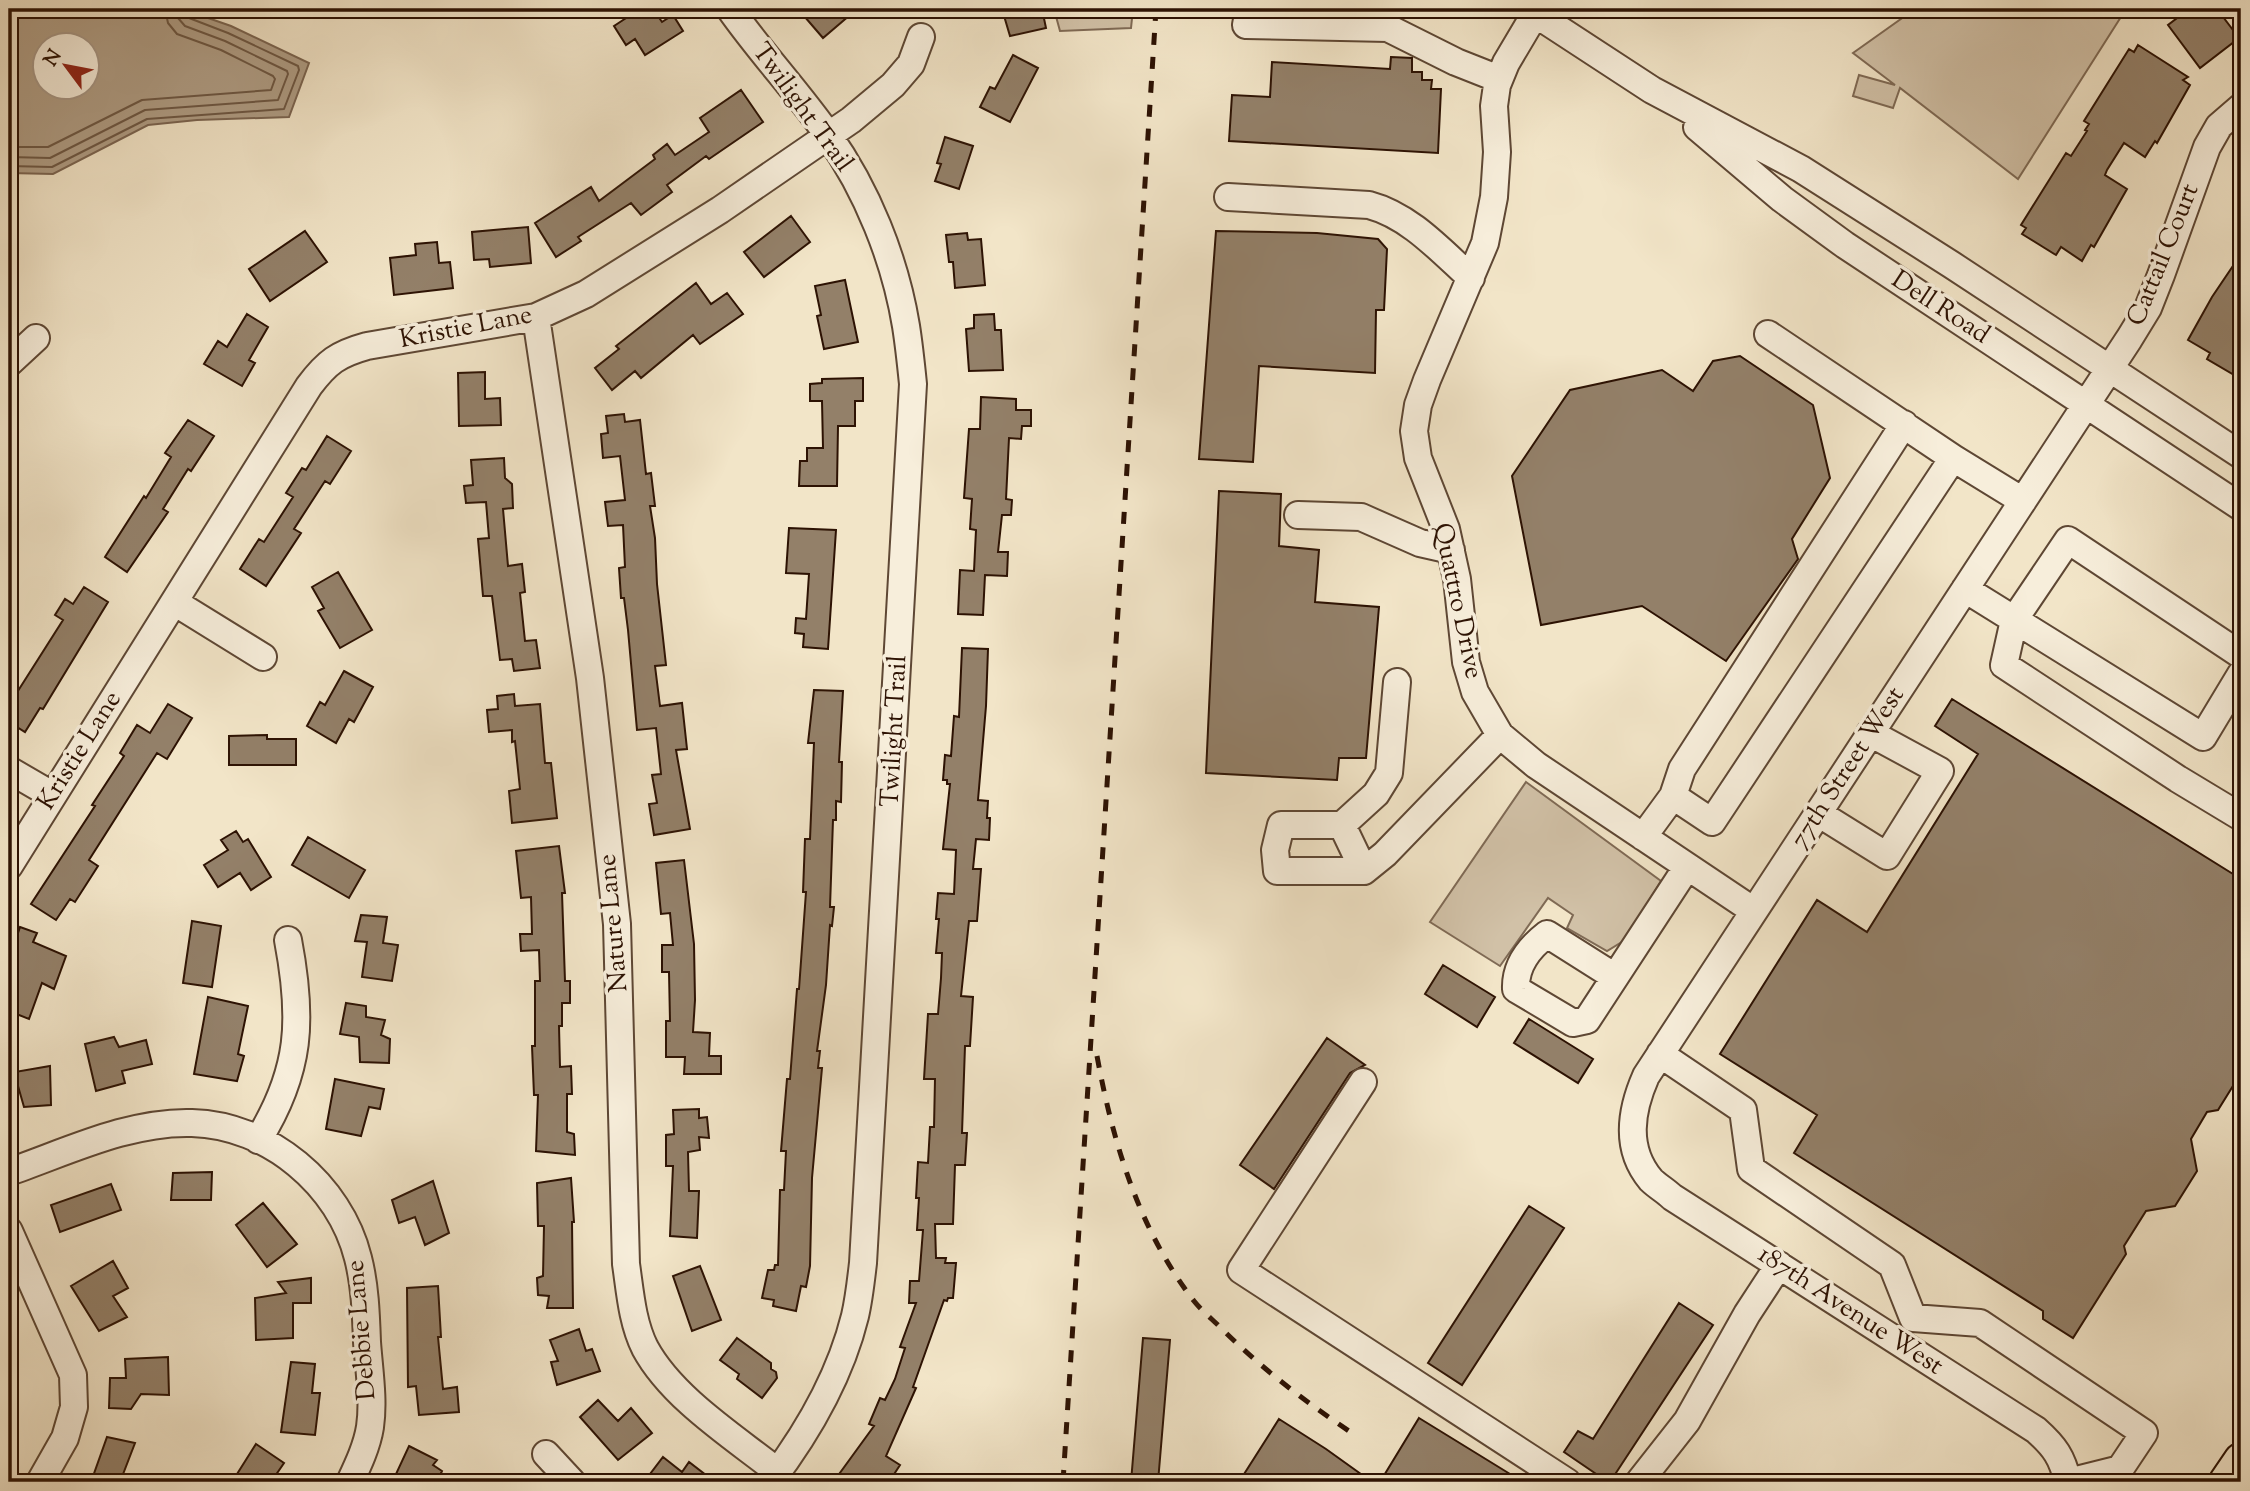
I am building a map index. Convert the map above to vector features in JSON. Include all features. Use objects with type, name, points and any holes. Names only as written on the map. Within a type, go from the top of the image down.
[{"type":"main road","points":[[2227,1482],[2241,1460]]},
{"type":"street","name":"Twilight Trail","points":[[730,9],[829,136],[870,209],[891,266],[906,324],[913,384],[863,1263],[855,1315],[839,1366],[817,1413],[774,1477]]},
{"type":"street","points":[[1249,9],[1246,25],[1381,18],[1455,62],[1499,79]]},
{"type":"street","name":"Quattro Drive","points":[[1534,10],[1499,79],[1494,106],[1497,152],[1494,198],[1485,243],[1427,380],[1418,405],[1414,431],[1418,458],[1446,528],[1451,550],[1466,662],[1475,692],[1500,735],[1536,765],[1754,911]]},
{"type":"street","name":"Dell Road","points":[[1534,10],[1652,90],[1782,199],[1844,245],[2241,507]]},
{"type":"street","name":"Kristie Lane","points":[[9,866],[309,386],[324,367],[344,353],[366,346],[536,317],[586,294],[829,136],[893,85],[911,64],[921,37]]},
{"type":"street","name":"Dell Road","points":[[1652,90],[1801,169],[2241,455]]},
{"type":"street","name":"Cattail Court","points":[[2087,405],[2148,308],[2207,147],[2218,125],[2241,107]]},
{"type":"street","points":[[1228,197],[1369,205],[1388,211],[1414,228],[1471,278]]},
{"type":"street","name":"Nature Lane","points":[[536,317],[590,678],[617,923],[626,1264],[631,1306],[645,1347],[663,1374],[680,1393],[774,1477]]},
{"type":"street","points":[[1768,334],[1953,458],[2023,501]]},
{"type":"street","points":[[9,363],[36,338]]},
{"type":"street","name":"77th Street West","points":[[1633,1139],[1631,1128],[1635,1100],[1646,1076],[2087,405]]},
{"type":"street","points":[[1643,837],[1672,796],[1682,769],[1903,424]]},
{"type":"street","points":[[1672,796],[1712,822],[1953,458]]},
{"type":"street","points":[[1298,514],[1361,517],[1420,543],[1451,550]]},
{"type":"street","points":[[2241,655],[2068,540],[2014,620],[2004,665],[2241,817]]},
{"type":"street","points":[[1965,589],[2203,737],[2241,674]]},
{"type":"street","points":[[174,601],[263,657]]},
{"type":"street","points":[[1397,682],[1389,773],[1376,794],[1342,825],[1281,825],[1275,850],[1277,871],[1364,871],[1385,854],[1500,735]]},
{"type":"street","points":[[1818,813],[1887,856],[1940,771],[1870,733]]},
{"type":"street","points":[[9,770],[52,795]]},
{"type":"street","points":[[1342,825],[1364,871]]},
{"type":"street","points":[[1615,977],[1687,867]]},
{"type":"street","points":[[258,1140],[285,1088],[295,1051],[298,1014],[288,940]]},
{"type":"street","points":[[1660,1054],[1743,1110],[1751,1169],[1892,1265],[1913,1318]]},
{"type":"street","points":[[1363,1082],[1241,1270],[1567,1482]]},
{"type":"street","name":"Debbie Lane","points":[[9,1172],[120,1133],[158,1124],[194,1123],[232,1130],[258,1140],[298,1163],[324,1190],[345,1221],[358,1258],[364,1294],[371,1398],[369,1428],[361,1458],[350,1482]]},
{"type":"street","name":"187th Avenue West","points":[[1633,1139],[1637,1155],[1650,1179],[1672,1197],[2036,1430],[2051,1444],[2063,1461],[2068,1482]]},
{"type":"street","points":[[9,1231],[73,1375],[74,1407],[65,1438],[40,1482]]},
{"type":"street","points":[[1639,1482],[1687,1421],[1746,1314],[1779,1265]]},
{"type":"street","points":[[1899,1342],[1913,1318]]},
{"type":"street","points":[[1913,1318],[1980,1323],[2144,1433],[2120,1469],[2068,1482]]},
{"type":"street","points":[[546,1454],[572,1482]]},
{"type":"shaded area","points":[[1054,9],[1133,9],[1131,28],[1060,31]]},
{"type":"shaded area","points":[[1915,9],[2126,9],[2018,179],[1900,88],[1893,108],[1853,96],[1859,75],[1895,85],[1853,53]]},
{"type":"shaded area","points":[[1526,782],[1661,881],[1625,940],[1607,951],[1567,928],[1573,915],[1548,898],[1500,966],[1430,922]]},
{"type":"water","points":[[9,9],[188,11],[231,26],[309,63],[289,117],[197,120],[148,125],[53,174],[9,173]]},
{"type":"building","points":[[640,9],[653,9],[662,22],[673,15],[683,31],[645,55],[635,39],[626,45],[614,26]]},
{"type":"building","points":[[798,9],[857,9],[823,38]]},
{"type":"building","points":[[1002,9],[1042,9],[1046,28],[1010,36]]},
{"type":"building","points":[[2189,9],[2217,9],[2239,38],[2200,68],[2168,25]]},
{"type":"building","points":[[2138,45],[2188,77],[2183,80],[2190,85],[2157,143],[2155,141],[2145,157],[2124,143],[2107,170],[2105,175],[2127,189],[2094,247],[2091,245],[2082,261],[2061,247],[2056,255],[2022,234],[2026,228],[2021,225],[2066,153],[2071,156],[2087,131],[2085,130],[2089,124],[2084,121],[2129,49],[2134,52]]},
{"type":"building","points":[[1013,55],[1038,68],[1010,122],[980,107],[990,87],[995,89]]},
{"type":"building","points":[[1391,57],[1412,58],[1412,72],[1422,72],[1422,80],[1432,80],[1431,89],[1441,89],[1438,153],[1229,141],[1232,95],[1270,97],[1272,62],[1390,69]]},
{"type":"building","points":[[741,90],[763,122],[709,159],[706,156],[667,185],[672,192],[641,215],[631,203],[578,237],[581,241],[556,257],[535,223],[591,187],[599,201],[655,159],[653,155],[667,144],[675,155],[709,132],[700,118]]},
{"type":"building","points":[[945,137],[973,146],[959,189],[935,181]]},
{"type":"building","points":[[791,216],[810,242],[764,277],[744,252]]},
{"type":"building","points":[[528,227],[531,263],[490,267],[489,259],[474,260],[472,232]]},
{"type":"building","points":[[305,231],[327,262],[270,301],[249,269]]},
{"type":"building","points":[[1216,231],[1317,233],[1378,239],[1387,249],[1384,310],[1376,310],[1375,373],[1259,366],[1253,462],[1199,459]]},
{"type":"building","points":[[967,233],[968,240],[981,239],[985,285],[955,288],[953,262],[949,262],[946,235]]},
{"type":"building","points":[[437,242],[439,263],[450,262],[453,288],[394,295],[390,258],[416,255],[415,244]]},
{"type":"building","points":[[2241,254],[2241,379],[2207,359],[2210,353],[2188,340],[2212,297]]},
{"type":"building","points":[[845,280],[858,342],[824,349],[817,316],[821,315],[815,286]]},
{"type":"building","points":[[696,283],[711,304],[727,293],[743,314],[700,344],[693,335],[641,378],[635,371],[612,390],[595,368],[619,349],[616,346]]},
{"type":"building","points":[[247,314],[268,327],[249,360],[255,363],[242,386],[204,364],[218,341],[227,347]]},
{"type":"building","points":[[994,314],[995,330],[1001,330],[1003,370],[969,371],[966,329],[974,328],[974,315]]},
{"type":"building","points":[[1740,356],[1813,405],[1830,478],[1792,539],[1798,559],[1726,661],[1642,606],[1541,625],[1512,476],[1570,390],[1662,370],[1693,391],[1713,361]]},
{"type":"building","points":[[485,372],[485,399],[500,398],[501,425],[459,426],[458,373]]},
{"type":"building","points":[[863,378],[863,401],[855,401],[855,426],[838,426],[837,486],[799,486],[800,461],[807,461],[807,448],[823,448],[822,401],[810,401],[810,384],[822,383],[822,379]]},
{"type":"building","points":[[981,397],[1016,399],[1016,410],[1031,410],[1031,426],[1022,426],[1021,439],[1009,438],[1006,499],[1012,500],[1011,515],[1002,515],[998,552],[1008,552],[1007,576],[985,575],[983,615],[958,614],[960,570],[974,571],[976,530],[970,529],[972,499],[964,498],[969,429],[980,429]]},
{"type":"building","points":[[624,414],[625,422],[640,420],[646,474],[651,473],[655,506],[650,506],[666,665],[655,666],[660,706],[682,703],[687,749],[676,750],[690,829],[654,835],[649,804],[657,803],[652,775],[661,774],[656,728],[637,730],[628,630],[624,598],[621,598],[619,568],[625,567],[623,525],[608,526],[605,502],[625,500],[620,456],[603,458],[601,434],[608,433],[606,416]]},
{"type":"building","points":[[188,420],[214,436],[191,471],[188,469],[163,509],[168,512],[127,572],[105,557],[171,457],[165,453]]},
{"type":"building","points":[[327,436],[351,451],[330,484],[325,481],[294,529],[301,533],[266,586],[240,569],[259,539],[264,542],[293,497],[286,493],[302,468],[306,470]]},
{"type":"building","points":[[504,458],[505,478],[512,484],[513,508],[503,509],[508,566],[522,564],[525,592],[520,593],[525,641],[536,640],[540,668],[514,671],[512,659],[500,660],[492,596],[483,596],[478,539],[489,538],[486,502],[466,503],[464,486],[473,485],[471,460]]},
{"type":"building","points":[[1219,491],[1281,494],[1279,546],[1319,550],[1315,602],[1379,607],[1366,758],[1339,758],[1337,780],[1206,773]]},
{"type":"building","points":[[789,528],[836,530],[828,649],[803,647],[804,634],[795,633],[796,618],[806,619],[809,574],[786,573]]},
{"type":"building","points":[[338,572],[372,630],[340,648],[318,611],[324,608],[312,587]]},
{"type":"building","points":[[84,587],[108,602],[43,709],[40,708],[25,732],[9,722],[9,705],[63,620],[55,615],[65,599],[73,604]]},
{"type":"building","points":[[962,648],[988,649],[978,800],[988,801],[987,818],[990,818],[989,840],[976,839],[973,869],[981,869],[977,921],[969,921],[961,996],[973,997],[970,1046],[965,1046],[962,1133],[967,1133],[965,1165],[955,1165],[953,1224],[935,1224],[936,1258],[946,1258],[945,1263],[956,1263],[953,1298],[944,1300],[913,1387],[916,1388],[886,1456],[900,1465],[889,1482],[845,1482],[837,1477],[874,1426],[869,1424],[880,1398],[885,1400],[895,1379],[905,1348],[900,1347],[916,1303],[909,1303],[910,1281],[919,1281],[923,1230],[917,1230],[918,1162],[928,1163],[930,1127],[934,1127],[935,1079],[924,1079],[928,1014],[938,1014],[941,978],[942,953],[936,953],[938,893],[954,894],[956,850],[943,849],[950,784],[943,780],[945,755],[951,756],[954,716],[959,717]]},
{"type":"building","points":[[344,671],[373,687],[354,722],[349,719],[336,743],[307,726],[320,702],[325,705]]},
{"type":"building","points":[[814,690],[843,691],[839,762],[842,762],[841,802],[836,801],[836,820],[833,820],[830,907],[834,907],[817,1051],[820,1051],[818,1068],[822,1068],[812,1178],[810,1266],[806,1287],[801,1286],[796,1311],[773,1306],[774,1300],[762,1298],[768,1270],[774,1270],[775,1265],[778,1265],[780,1190],[784,1190],[786,1151],[781,1151],[799,989],[806,892],[803,892],[805,839],[810,839],[814,743],[808,743]]},
{"type":"building","points":[[514,694],[515,706],[540,704],[545,763],[551,763],[557,818],[512,823],[509,791],[520,789],[515,741],[512,742],[512,730],[489,732],[487,710],[498,709],[497,696]]},
{"type":"building","points":[[1952,699],[2241,879],[2241,1073],[2218,1110],[2207,1112],[2191,1139],[2197,1171],[2175,1206],[2146,1211],[2124,1246],[2126,1254],[2073,1338],[2043,1319],[2043,1311],[1794,1153],[1817,1115],[1720,1054],[1817,900],[1867,932],[1978,754],[1935,726]]},
{"type":"building","points":[[168,704],[192,718],[167,759],[157,753],[89,860],[98,866],[75,902],[70,899],[56,920],[31,904],[95,806],[92,805],[124,756],[120,753],[137,725],[150,733]]},
{"type":"building","points":[[267,735],[267,739],[296,739],[296,765],[229,765],[229,736]]},
{"type":"building","points":[[236,831],[243,842],[248,839],[271,877],[251,890],[240,873],[218,887],[204,865],[228,850],[221,840]]},
{"type":"building","points":[[308,837],[365,870],[349,898],[292,865]]},
{"type":"building","points":[[559,846],[565,893],[562,893],[565,981],[570,981],[570,1003],[562,1003],[562,1026],[559,1026],[560,1067],[571,1066],[572,1094],[567,1094],[567,1132],[574,1134],[575,1155],[536,1151],[538,1095],[534,1095],[532,1046],[535,1046],[535,981],[540,981],[539,950],[521,951],[520,934],[532,934],[531,897],[521,898],[516,851]]},
{"type":"building","points":[[684,860],[694,944],[693,1032],[710,1033],[709,1056],[721,1056],[721,1074],[684,1074],[685,1057],[666,1057],[666,1021],[670,1021],[669,972],[662,972],[662,945],[673,945],[670,913],[661,914],[656,863]]},
{"type":"building","points":[[361,915],[387,917],[383,943],[398,945],[392,981],[362,977],[367,942],[355,941]]},
{"type":"building","points":[[192,921],[221,926],[212,987],[183,983]]},
{"type":"building","points":[[20,927],[37,933],[33,942],[66,956],[54,989],[42,983],[29,1019],[9,1011],[9,989],[14,971],[9,969],[9,960]]},
{"type":"building","points":[[1443,965],[1495,997],[1477,1027],[1425,994]]},
{"type":"building","points":[[208,997],[248,1006],[238,1054],[244,1056],[237,1081],[194,1074]]},
{"type":"building","points":[[346,1003],[366,1006],[366,1017],[385,1020],[381,1035],[390,1039],[389,1063],[360,1062],[359,1037],[340,1034]]},
{"type":"building","points":[[1529,1019],[1593,1059],[1578,1083],[1514,1043]]},
{"type":"building","points":[[114,1037],[119,1047],[146,1040],[152,1064],[122,1071],[125,1083],[96,1091],[85,1044]]},
{"type":"building","points":[[1327,1038],[1365,1065],[1350,1073],[1274,1189],[1240,1165]]},
{"type":"building","points":[[50,1066],[51,1105],[24,1107],[18,1086],[9,1087],[9,1073]]},
{"type":"building","points":[[335,1079],[384,1089],[380,1109],[369,1107],[361,1136],[326,1129]]},
{"type":"building","points":[[699,1109],[699,1118],[707,1117],[709,1138],[699,1137],[700,1150],[688,1152],[689,1191],[699,1191],[697,1238],[670,1236],[673,1166],[666,1166],[666,1135],[674,1134],[673,1110]]},
{"type":"building","points":[[212,1172],[211,1200],[171,1200],[173,1173]]},
{"type":"building","points":[[571,1178],[574,1222],[573,1308],[547,1308],[549,1296],[538,1295],[537,1278],[543,1276],[544,1226],[538,1226],[537,1183]]},
{"type":"building","points":[[433,1181],[449,1233],[425,1245],[415,1217],[399,1223],[392,1200]]},
{"type":"building","points":[[111,1184],[121,1210],[60,1232],[51,1205]]},
{"type":"building","points":[[263,1203],[297,1244],[267,1267],[236,1225]]},
{"type":"building","points":[[1529,1206],[1564,1228],[1462,1385],[1428,1363]]},
{"type":"building","points":[[113,1261],[128,1288],[113,1296],[127,1317],[99,1331],[71,1286]]},
{"type":"building","points":[[700,1266],[721,1320],[692,1331],[673,1276]]},
{"type":"building","points":[[311,1278],[311,1303],[293,1303],[293,1338],[256,1340],[255,1298],[286,1293],[278,1282]]},
{"type":"building","points":[[438,1286],[441,1337],[438,1337],[443,1389],[457,1387],[459,1412],[419,1415],[416,1386],[408,1387],[407,1288]]},
{"type":"building","points":[[1679,1303],[1713,1325],[1608,1482],[1564,1452],[1578,1431],[1593,1439]]},
{"type":"building","points":[[579,1329],[586,1351],[592,1349],[600,1371],[557,1385],[551,1362],[558,1361],[550,1340]]},
{"type":"building","points":[[737,1338],[771,1363],[771,1369],[776,1372],[777,1378],[762,1398],[737,1379],[739,1374],[720,1360]]},
{"type":"building","points":[[1143,1338],[1170,1340],[1158,1482],[1131,1482]]},
{"type":"building","points":[[168,1357],[169,1395],[141,1394],[131,1409],[109,1408],[110,1378],[126,1378],[125,1359]]},
{"type":"building","points":[[291,1362],[315,1364],[312,1393],[320,1393],[315,1435],[281,1432]]},
{"type":"building","points":[[598,1400],[618,1421],[631,1408],[652,1433],[618,1460],[580,1417]]},
{"type":"building","points":[[1419,1418],[1523,1482],[1380,1482]]},
{"type":"building","points":[[1279,1419],[1326,1449],[1372,1482],[1239,1482]]},
{"type":"building","points":[[107,1437],[135,1443],[120,1482],[91,1482]]},
{"type":"building","points":[[256,1444],[284,1463],[271,1482],[232,1482]]},
{"type":"building","points":[[409,1446],[437,1460],[433,1465],[442,1471],[437,1482],[409,1482],[396,1474]]},
{"type":"building","points":[[663,1457],[682,1472],[689,1462],[715,1482],[644,1482]]},
{"type":"railway","points":[[1063,1482],[1156,9]]},
{"type":"railway","points":[[1097,1056],[1111,1121],[1131,1184],[1143,1215],[1175,1274],[1200,1308],[1251,1356],[1349,1431]]}]
